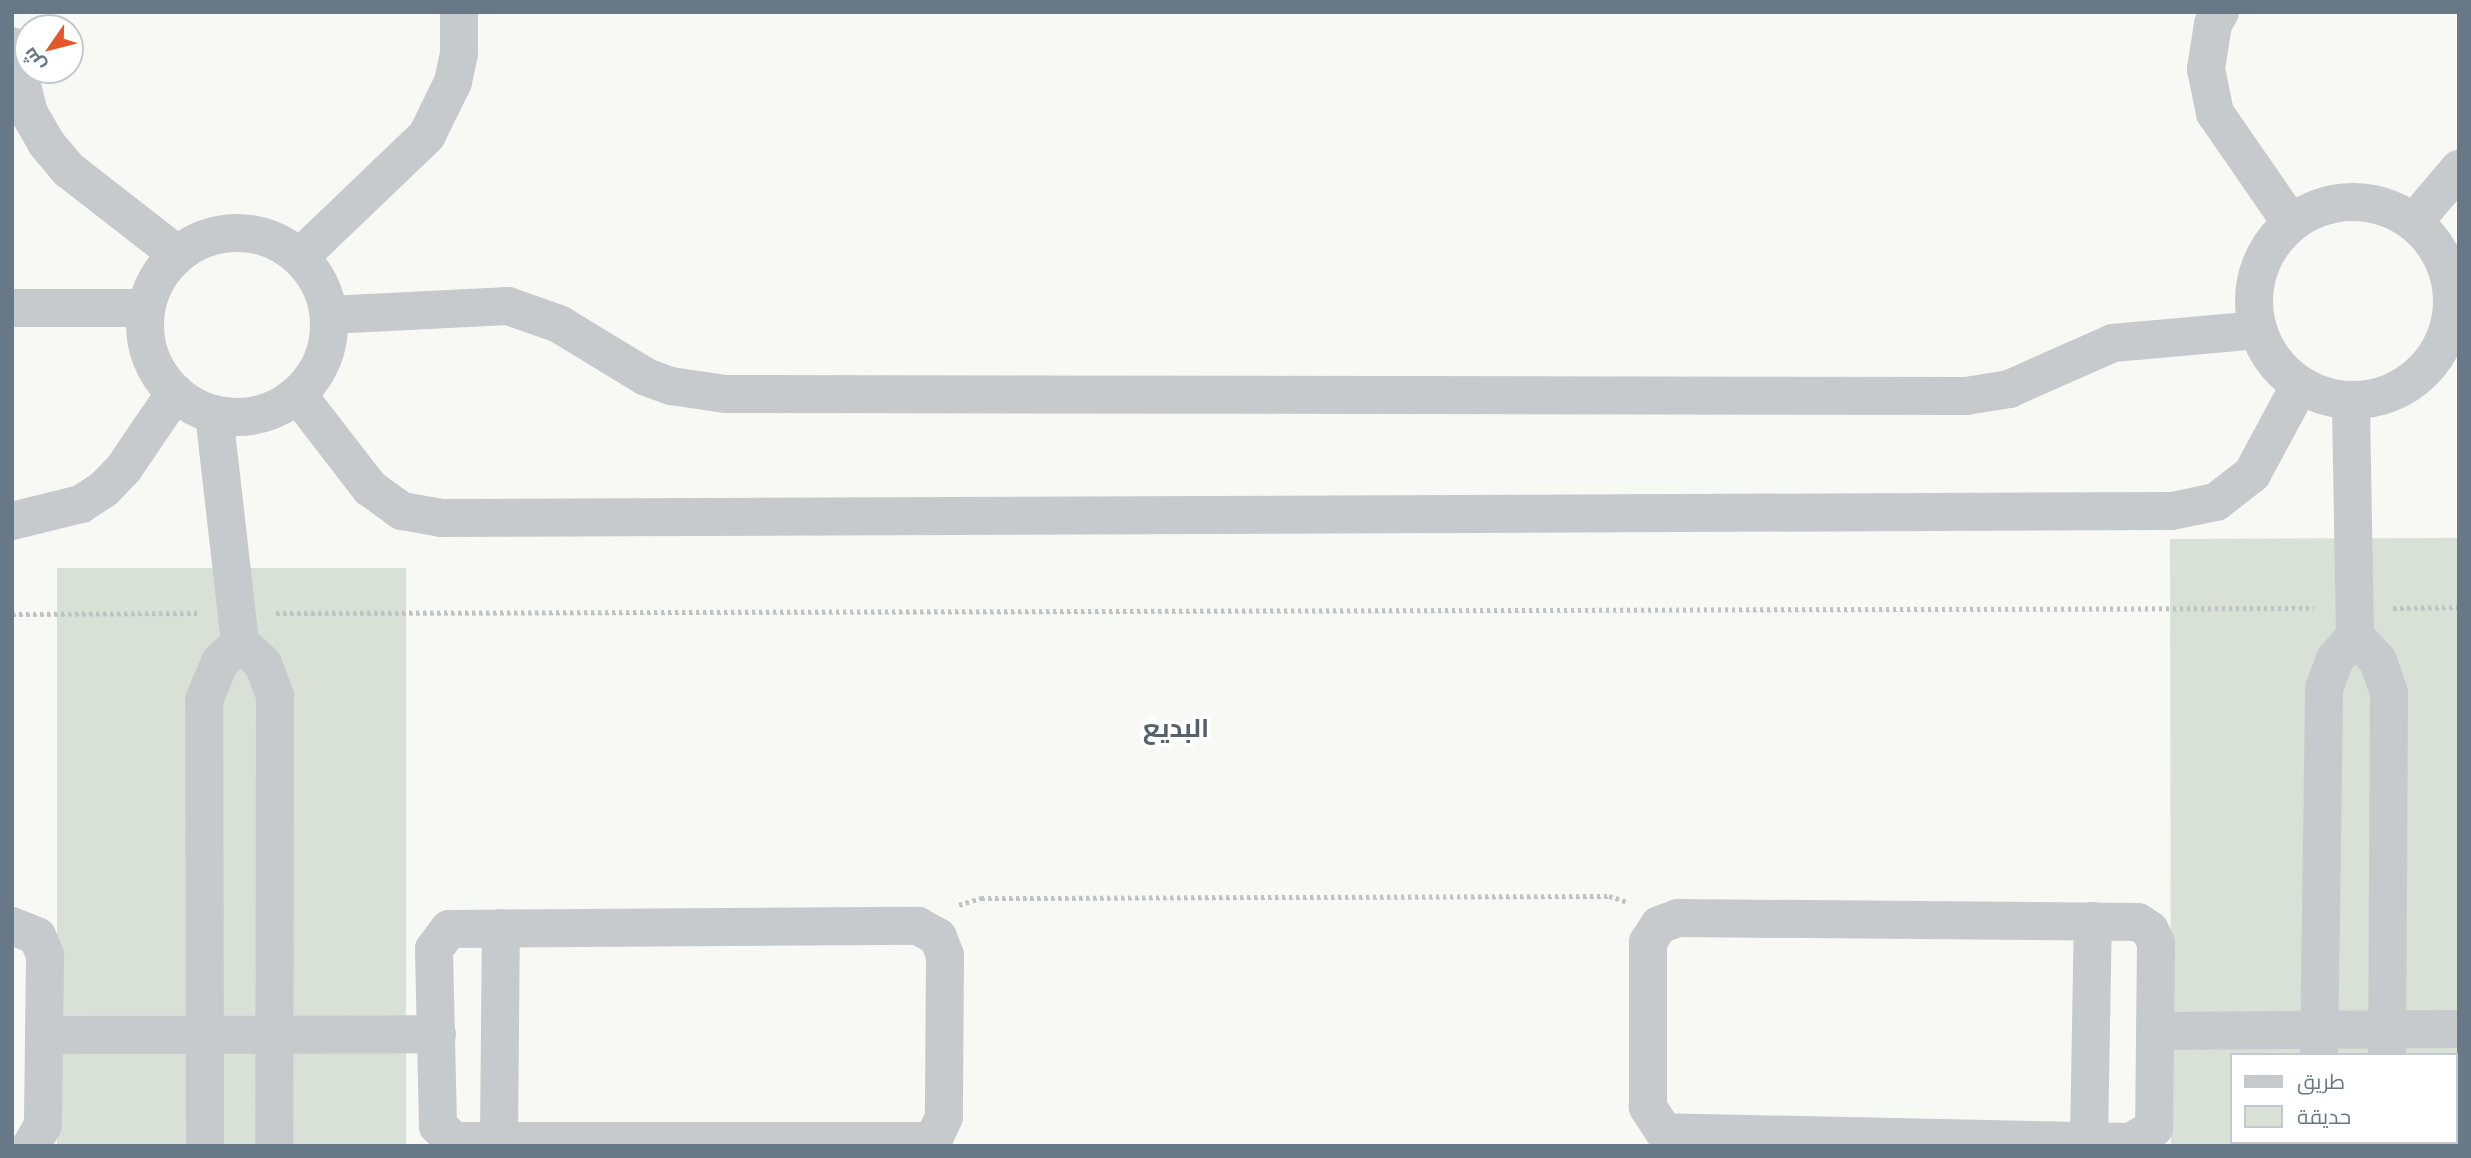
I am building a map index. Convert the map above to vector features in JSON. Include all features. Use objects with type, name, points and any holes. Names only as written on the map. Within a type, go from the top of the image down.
[{"type":"lane","points":[[300,257],[427,135],[453,82],[459,53],[459,12]]},
{"type":"lane","points":[[2220,12],[2213,24],[2206,69],[2215,113],[2291,223]]},
{"type":"lane","points":[[12,46],[29,113],[47,143],[69,170],[177,254]]},
{"type":"lane","points":[[2414,222],[2459,169]]},
{"type":"lane","points":[[2352,202],[2384,207],[2414,222],[2442,257],[2450,278],[2455,323],[2431,364],[2415,380],[2374,399],[2351,401],[2300,386],[2274,362],[2258,330],[2255,283],[2274,240],[2291,223],[2309,212],[2352,202]]},
{"type":"lane","points":[[238,232],[260,235],[300,257],[314,274],[329,315],[323,359],[298,395],[258,415],[214,414],[175,393],[150,354],[146,308],[163,270],[177,254],[206,238],[238,232]]},
{"type":"lane","points":[[329,315],[508,306],[559,324],[646,377],[671,386],[725,394],[1966,396],[2009,388],[2113,343],[2258,330]]},
{"type":"lane","points":[[12,308],[146,308]]},
{"type":"lane","points":[[298,395],[370,488],[402,511],[440,518],[2172,511],[2216,502],[2252,474],[2300,386]]},
{"type":"lane","points":[[12,521],[81,504],[104,489],[124,468],[175,393]]},
{"type":"lane","points":[[2319,1042],[2324,688],[2354,622],[2351,401]]},
{"type":"lane","points":[[214,414],[238,628],[263,664],[275,696],[274,1146]]},
{"type":"lane","points":[[2354,622],[2378,661],[2389,693],[2387,1042]]},
{"type":"lane","points":[[205,1146],[204,700],[238,628]]},
{"type":"lane","points":[[1678,918],[2093,921],[2138,922],[2154,936],[2154,1128],[2131,1142],[1675,1136],[1664,1132],[1648,1107],[1648,942],[1659,925],[1678,918]]},
{"type":"lane","points":[[2089,1141],[2093,921]]},
{"type":"lane","points":[[12,926],[29,930],[43,945],[43,1125],[31,1146]]},
{"type":"lane","points":[[458,927],[929,929],[938,937],[945,955],[944,1117],[935,1136],[925,1141],[454,1141],[438,1126],[437,941],[458,927]]},
{"type":"lane","points":[[499,1141],[501,928]]},
{"type":"lane","points":[[2155,1031],[2319,1042],[2387,1042],[2459,1029]]},
{"type":"lane","points":[[44,1035],[437,1034]]},
{"type":"path","points":[[12,614],[238,628],[2354,622],[2459,607]]},
{"type":"path","points":[[929,929],[951,908],[995,898],[1609,896],[1641,909],[1659,925]]},
{"type":"green space","points":[[2459,538],[2459,1146],[2171,1146],[2170,539]]},
{"type":"green space","points":[[57,568],[406,568],[406,1146],[57,1146]]},
{"type":"district","name":"البديع","points":[[1176,727]]}]
